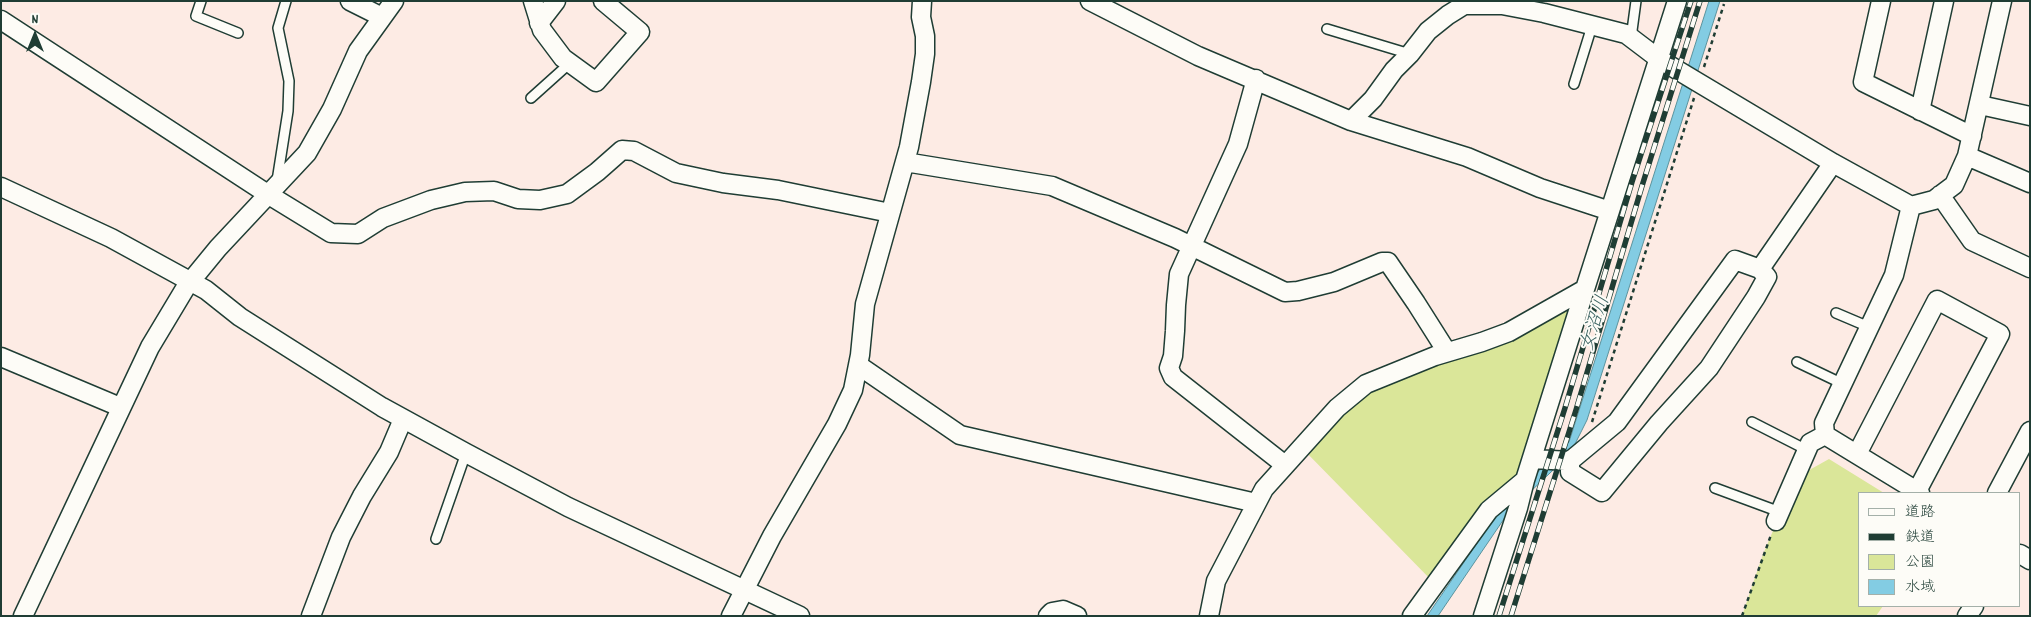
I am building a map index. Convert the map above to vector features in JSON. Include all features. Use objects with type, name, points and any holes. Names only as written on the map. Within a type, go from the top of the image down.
[{"type":"street","points":[[350,1],[382,17]]},
{"type":"street","points":[[23,616],[120,407],[150,347],[190,282],[218,248],[307,153],[332,109],[358,51],[394,1]]},
{"type":"street","points":[[534,1],[542,30],[563,58],[596,82],[640,32],[603,1]]},
{"type":"street","points":[[540,23],[556,1]]},
{"type":"street","points":[[731,616],[772,536],[818,460],[853,390],[866,304],[911,138],[925,54],[925,36],[921,17],[922,1]]},
{"type":"street","points":[[1090,1],[1198,56],[1256,79],[1350,121],[1467,157],[1540,188],[1610,211]]},
{"type":"street","points":[[1483,616],[1677,1]]},
{"type":"street","points":[[1881,1],[1862,82],[1972,136]]},
{"type":"street","points":[[1920,110],[1944,1]]},
{"type":"street","points":[[1350,121],[1373,99],[1394,70],[1410,54],[1428,31],[1461,3],[1502,5],[1544,13],[1626,34],[1659,60],[1833,164],[1911,206],[1934,200],[1954,185],[1967,156],[2002,1]]},
{"type":"street","points":[[1,20],[273,191],[331,233],[358,234],[383,218],[431,200],[465,192],[494,191],[518,199],[540,200],[567,194],[598,172],[622,150],[634,151],[676,174],[723,184],[778,190],[890,213]]},
{"type":"street","points":[[1256,79],[1238,144],[1217,194],[1179,274],[1176,331],[1169,368],[1172,376],[1285,465]]},
{"type":"street","points":[[1980,105],[2030,116]]},
{"type":"street","points":[[1967,156],[2030,183]]},
{"type":"street","points":[[905,162],[1052,186],[1110,209],[1192,246],[1285,292],[1298,291],[1334,282],[1382,262],[1388,262],[1447,352]]},
{"type":"street","points":[[1760,269],[1833,164]]},
{"type":"street","points":[[1,187],[111,238],[206,290],[240,317],[382,408],[568,507],[800,616]]},
{"type":"street","points":[[1940,195],[1972,241],[2030,268]]},
{"type":"street","points":[[1825,435],[1824,423],[1894,275],[1911,206]]},
{"type":"street","points":[[1533,459],[1569,461],[1591,444],[1617,422],[1735,260],[1760,269],[1767,277],[1709,368],[1659,423],[1602,492],[1570,472],[1569,461]]},
{"type":"street","points":[[1209,616],[1216,582],[1264,490],[1337,408],[1366,384],[1447,352],[1509,332],[1585,289]]},
{"type":"street","points":[[1825,435],[1919,492],[2000,334],[1937,300],[1857,454]]},
{"type":"street","points":[[1,357],[120,407]]},
{"type":"street","points":[[858,365],[960,435],[1256,503]]},
{"type":"street","points":[[311,616],[341,537],[362,496],[389,452],[403,419]]},
{"type":"street","points":[[1997,492],[2030,431]]},
{"type":"street","points":[[1778,517],[1810,443],[1825,435]]},
{"type":"street","points":[[1412,616],[1489,510],[1525,480]]},
{"type":"street","points":[[1048,616],[1052,612],[1063,610],[1077,616]]},
{"type":"lane","points":[[202,1],[196,16],[238,33]]},
{"type":"lane","points":[[273,191],[288,110],[289,82],[278,28],[286,1]]},
{"type":"lane","points":[[1631,38],[1636,1]]},
{"type":"lane","points":[[1574,84],[1592,26]]},
{"type":"lane","points":[[1327,30],[1410,54]]},
{"type":"lane","points":[[531,98],[570,63]]},
{"type":"lane","points":[[1836,313],[1869,328]]},
{"type":"lane","points":[[1797,362],[1843,384]]},
{"type":"lane","points":[[1752,422],[1807,450]]},
{"type":"lane","points":[[436,539],[466,453]]},
{"type":"lane","points":[[1715,488],[1778,517]]},
{"type":"path","points":[[1591,444],[1592,422],[1724,4]]},
{"type":"path","points":[[1742,616],[1778,517]]},
{"type":"green space","points":[[1585,289],[1533,459],[1435,584],[1301,447],[1392,374]]},
{"type":"green space","points":[[1829,459],[1882,492],[1858,492],[1858,607],[1882,607],[1876,616],[1742,616],[1762,557],[1795,478]]},
{"type":"water","points":[[1709,1],[1720,1],[1587,420],[1570,454],[1508,513],[1438,616],[1427,616],[1502,507],[1569,442]]},
{"type":"railway","points":[[1499,616],[1565,408],[1632,182],[1691,1]]},
{"type":"railway","points":[[1511,616],[1576,410],[1642,186],[1700,1]]},
{"type":"water label","name":"女沼川","points":[[1597,324]]}]
